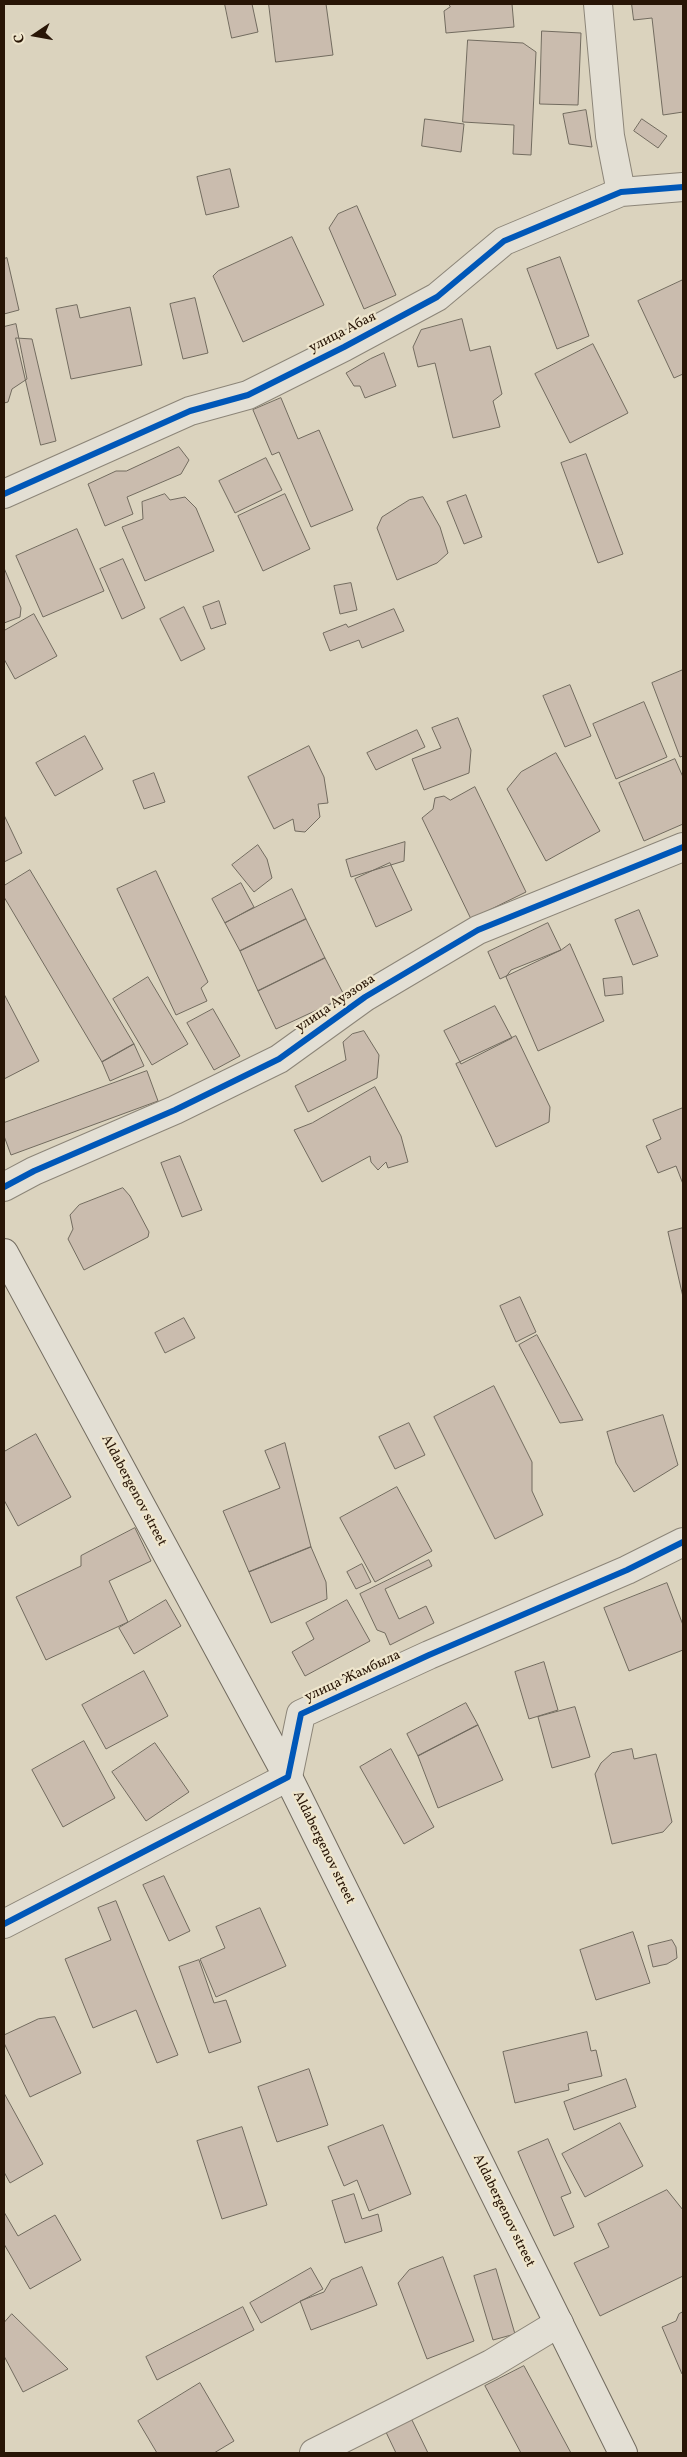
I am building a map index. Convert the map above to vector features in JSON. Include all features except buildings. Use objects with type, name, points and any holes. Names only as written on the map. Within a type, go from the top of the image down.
[{"type":"street","points":[[598,4],[610,136],[621,192]]},
{"type":"street","name":"улица Абая","points":[[4,494],[190,411],[248,395],[437,297],[504,241],[621,192],[683,187]]},
{"type":"street","name":"улица Ауэзова","points":[[4,1187],[34,1171],[174,1110],[278,1059],[365,998],[478,930],[683,847]]},
{"type":"street","name":"Aldabergenov street","points":[[4,1253],[288,1777],[623,2453]]},
{"type":"street","name":"улица Жамбыла","points":[[288,1777],[301,1714],[429,1655],[627,1570],[683,1542]]},
{"type":"street","points":[[4,1924],[288,1777]]},
{"type":"street","points":[[314,2453],[491,2364],[558,2323]]},
{"type":"cycle path","points":[[4,494],[190,411],[248,395],[344,347],[437,297],[504,241],[621,192],[683,187]]},
{"type":"cycle path","points":[[4,1187],[34,1171],[175,1110],[279,1059],[365,997],[478,930],[683,847]]},
{"type":"cycle path","points":[[4,1924],[288,1777],[301,1714],[429,1655],[627,1570],[683,1542]]}]
